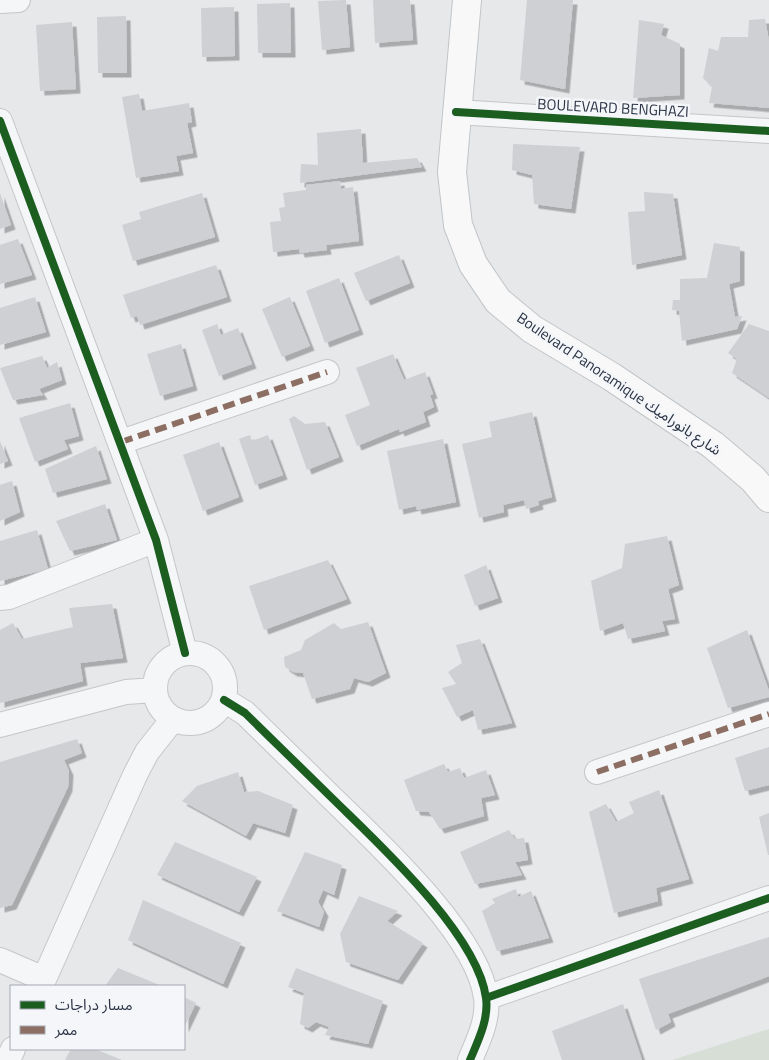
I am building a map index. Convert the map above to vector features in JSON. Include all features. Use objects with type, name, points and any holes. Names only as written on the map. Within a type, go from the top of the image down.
[{"type":"main road","name":"Boulevard Panoramique شارع بانوراميك","points":[[467,0],[452,172],[458,225],[473,264],[498,301],[532,329],[612,377],[713,445],[753,479],[769,498]]},
{"type":"street","points":[[0,1],[18,0]]},
{"type":"street","name":"BOULEVARD BENGHAZI","points":[[456,112],[769,131]]},
{"type":"street","points":[[0,121],[156,540],[186,653]]},
{"type":"street","points":[[121,442],[327,372]]},
{"type":"street","points":[[0,598],[9,597],[156,540]]},
{"type":"street","points":[[186,653],[197,653],[218,665],[224,676],[226,688],[224,700],[212,717],[203,722],[188,724],[173,719],[161,707],[155,690],[156,680],[166,662],[186,653]]},
{"type":"street","points":[[0,725],[126,692],[155,690]]},
{"type":"street","points":[[224,700],[245,713],[393,857],[412,878],[462,942],[479,976],[486,998],[485,1017],[470,1060]]},
{"type":"street","points":[[597,772],[769,714]]},
{"type":"street","points":[[0,960],[43,983],[135,775],[147,752],[173,719]]},
{"type":"street","points":[[486,998],[769,898]]},
{"type":"shaded area","points":[[769,1029],[769,1060],[672,1060]]},
{"type":"building","points":[[346,0],[350,47],[322,50],[318,1]]},
{"type":"building","points":[[373,0],[410,0],[413,40],[375,43]]},
{"type":"building","points":[[527,0],[573,0],[565,89],[520,80]]},
{"type":"building","points":[[290,3],[291,53],[258,53],[257,4]]},
{"type":"building","points":[[234,7],[235,56],[202,57],[201,8]]},
{"type":"building","points":[[126,16],[127,73],[98,73],[97,17]]},
{"type":"building","points":[[765,19],[769,41],[769,108],[709,103],[712,87],[703,78],[709,48],[718,51],[721,37],[748,37],[749,20]]},
{"type":"building","points":[[639,20],[664,24],[661,35],[680,44],[680,95],[633,98]]},
{"type":"building","points":[[72,22],[76,89],[40,91],[36,25]]},
{"type":"building","points":[[139,94],[142,111],[189,103],[192,122],[187,123],[193,153],[176,156],[179,171],[136,178],[122,97]]},
{"type":"building","points":[[361,129],[363,163],[417,158],[422,167],[300,183],[301,164],[318,165],[317,133]]},
{"type":"building","points":[[513,144],[580,147],[571,209],[534,204],[532,175],[512,170]]},
{"type":"building","points":[[340,181],[341,189],[353,187],[359,241],[326,245],[327,250],[300,253],[299,249],[273,252],[270,222],[281,221],[279,208],[285,207],[283,193],[306,190],[306,185]]},
{"type":"building","points":[[644,192],[673,194],[682,255],[632,265],[628,212],[645,211]]},
{"type":"building","points":[[0,193],[11,225],[0,229]]},
{"type":"building","points":[[202,193],[215,237],[133,261],[122,225],[141,219],[139,212]]},
{"type":"building","points":[[18,239],[32,275],[0,284],[0,245]]},
{"type":"building","points":[[714,243],[740,247],[740,281],[729,284],[735,317],[742,316],[737,329],[682,341],[679,311],[672,310],[673,300],[680,300],[680,279],[707,278]]},
{"type":"building","points":[[399,255],[410,283],[366,301],[354,273]]},
{"type":"building","points":[[216,265],[227,297],[140,325],[137,316],[131,318],[123,295]]},
{"type":"building","points":[[339,278],[359,330],[325,343],[306,291]]},
{"type":"building","points":[[35,297],[46,332],[0,345],[0,308]]},
{"type":"building","points":[[290,297],[310,346],[282,357],[262,309]]},
{"type":"building","points":[[217,324],[221,335],[238,328],[252,364],[219,376],[202,330]]},
{"type":"building","points":[[749,324],[769,331],[769,398],[732,373],[737,359],[728,353]]},
{"type":"building","points":[[181,344],[193,386],[160,396],[147,354]]},
{"type":"building","points":[[393,354],[404,380],[425,372],[433,394],[430,395],[434,407],[423,412],[426,422],[400,432],[399,429],[357,446],[345,415],[370,405],[356,368]]},
{"type":"building","points":[[42,356],[47,368],[57,362],[62,380],[39,389],[43,395],[13,400],[0,368]]},
{"type":"building","points":[[70,403],[79,436],[64,440],[68,449],[35,462],[19,418]]},
{"type":"building","points":[[532,412],[552,497],[538,501],[539,505],[526,509],[524,500],[503,505],[504,512],[479,518],[462,444],[492,437],[489,422]]},
{"type":"building","points":[[294,416],[305,424],[325,422],[339,457],[307,470],[289,419]]},
{"type":"building","points":[[250,435],[252,441],[268,435],[283,475],[255,485],[239,439]]},
{"type":"building","points":[[443,439],[456,502],[417,510],[416,506],[399,510],[387,451]]},
{"type":"building","points":[[0,441],[8,461],[0,464]]},
{"type":"building","points":[[219,442],[239,497],[203,511],[183,455]]},
{"type":"building","points":[[96,446],[107,479],[53,493],[45,469]]},
{"type":"building","points":[[12,481],[20,512],[0,521],[0,485]]},
{"type":"building","points":[[105,504],[117,540],[70,551],[56,521]]},
{"type":"building","points":[[37,530],[48,569],[0,581],[0,541]]},
{"type":"building","points":[[667,536],[679,585],[668,589],[675,619],[662,621],[665,631],[628,639],[623,623],[600,631],[591,581],[622,568],[625,544]]},
{"type":"building","points":[[328,560],[347,599],[264,630],[249,586]]},
{"type":"building","points":[[486,565],[498,598],[475,606],[464,575]]},
{"type":"building","points":[[112,604],[123,658],[80,663],[83,681],[0,703],[0,630],[13,623],[22,639],[73,627],[69,608]]},
{"type":"building","points":[[368,622],[386,673],[368,682],[354,678],[350,689],[312,699],[303,673],[293,672],[285,667],[284,657],[301,650],[305,640],[334,623],[341,629]]},
{"type":"building","points":[[747,630],[769,691],[769,697],[728,708],[707,648]]},
{"type":"building","points":[[480,639],[512,723],[478,730],[473,710],[457,717],[442,688],[456,684],[448,672],[462,663],[456,645]]},
{"type":"building","points":[[77,739],[82,753],[64,760],[69,771],[68,787],[12,905],[0,908],[0,762]]},
{"type":"building","points":[[769,747],[769,785],[745,791],[735,758]]},
{"type":"building","points":[[444,764],[448,772],[460,768],[464,778],[486,770],[495,795],[481,798],[484,816],[440,829],[429,812],[416,811],[404,780]]},
{"type":"building","points":[[238,772],[244,792],[258,791],[293,805],[285,833],[253,823],[246,836],[182,801],[197,786]]},
{"type":"building","points":[[659,790],[689,879],[656,888],[658,901],[614,913],[589,812],[606,804],[616,822],[634,813],[629,802]]},
{"type":"building","points":[[769,813],[769,855],[768,855],[759,817]]},
{"type":"building","points":[[509,830],[515,839],[524,838],[528,860],[515,862],[522,875],[475,884],[460,852]]},
{"type":"building","points":[[175,842],[257,877],[239,912],[157,875]]},
{"type":"building","points":[[305,852],[342,865],[334,895],[323,890],[318,902],[324,912],[319,927],[277,911]]},
{"type":"building","points":[[516,889],[518,897],[531,891],[549,938],[497,951],[482,911],[495,903],[492,899]]},
{"type":"building","points":[[359,896],[398,911],[387,921],[423,943],[398,980],[346,962],[340,934]]},
{"type":"building","points":[[143,900],[241,943],[223,984],[128,940]]},
{"type":"building","points":[[769,937],[769,976],[668,1014],[671,1022],[656,1030],[639,979]]},
{"type":"building","points":[[118,968],[160,985],[106,985]]},
{"type":"building","points":[[296,968],[383,1001],[368,1044],[325,1035],[329,1027],[316,1022],[308,1028],[300,1024],[304,993],[288,987]]},
{"type":"building","points":[[185,998],[196,1003],[185,1026]]},
{"type":"building","points":[[623,1004],[642,1060],[562,1060],[552,1031]]},
{"type":"building","points":[[70,1050],[97,1050],[122,1060],[65,1060]]},
{"type":"marked path","points":[[121,442],[327,372]]},
{"type":"marked path","points":[[597,772],[769,714]]},
{"type":"cycle path","points":[[456,112],[769,131]]},
{"type":"cycle path","points":[[0,121],[156,540],[185,653]]},
{"type":"cycle path","points":[[224,700],[245,713],[376,841],[424,892],[447,920],[479,973],[486,998],[487,1006],[482,1030],[470,1060]]},
{"type":"cycle path","points":[[486,998],[769,898]]}]
